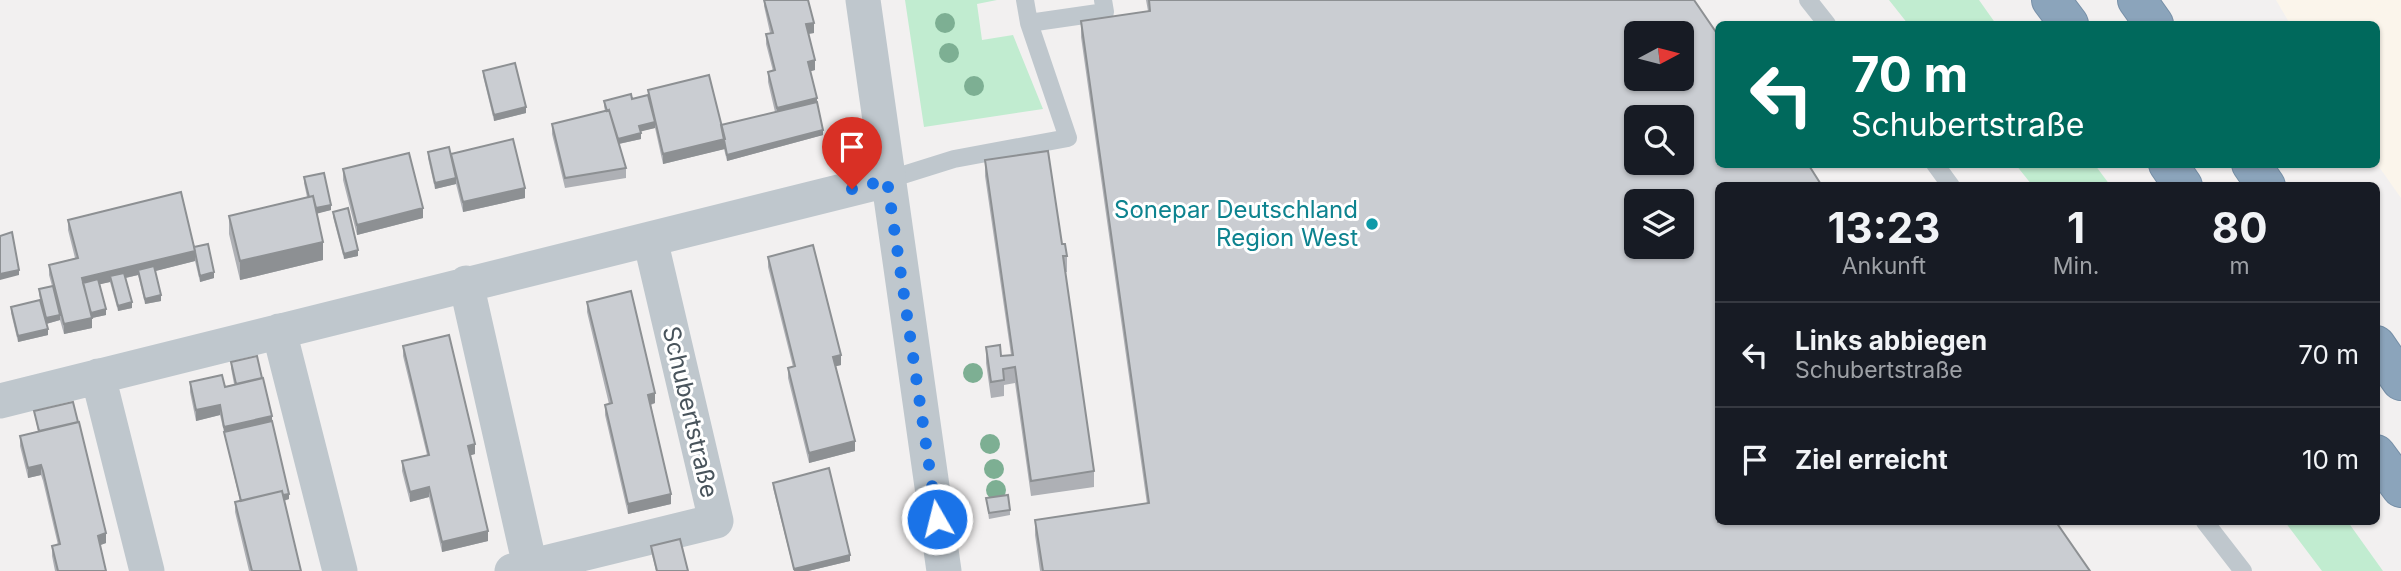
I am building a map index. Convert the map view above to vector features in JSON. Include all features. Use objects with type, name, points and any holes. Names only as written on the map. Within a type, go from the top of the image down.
[{"type":"highway","points":[[2051,0],[2066,21]]},
{"type":"highway","points":[[2137,0],[2152,21]]},
{"type":"highway","points":[[2150,0],[2160,21]]},
{"type":"highway","points":[[2380,351],[2401,381]]},
{"type":"highway","points":[[2380,459],[2401,488]]},
{"type":"street","points":[[863,0],[944,571]]},
{"type":"street","points":[[0,401],[887,180]]},
{"type":"street","name":"Schubertstraße","points":[[466,283],[521,569],[716,521],[650,239]]},
{"type":"street","points":[[279,331],[340,571]]},
{"type":"street","points":[[98,376],[147,571]]},
{"type":"lane","points":[[887,180],[954,159],[1068,138],[1029,23],[1026,0]]},
{"type":"lane","points":[[1029,23],[1105,12],[1103,0]]},
{"type":"lane","points":[[1808,0],[1824,21]]},
{"type":"lane","points":[[2207,525],[2242,571]]},
{"type":"shaded area","points":[[2276,0],[2401,0],[2401,198],[2380,168],[2380,21],[2288,21]]},
{"type":"green space","points":[[905,0],[997,0],[977,4],[982,40],[1013,35],[1043,109],[924,127]]},
{"type":"green space","points":[[1889,0],[1979,0],[1994,21],[1906,21]]},
{"type":"green space","points":[[2018,168],[2097,168],[2108,182],[2030,182]]},
{"type":"green space","points":[[2287,525],[2350,525],[2383,571],[2322,571]]},
{"type":"building","points":[[764,0],[808,0],[814,23],[806,24],[815,60],[808,62],[817,98],[777,108],[768,72],[775,70],[766,34],[773,33]]},
{"type":"building","name":"Sonepar Deutschland Region West","points":[[1149,0],[1694,0],[1715,31],[1715,168],[1811,168],[1819,182],[1715,182],[1715,525],[2058,525],[2090,571],[1043,571],[1035,520],[1149,503],[1081,21],[1150,11]]},
{"type":"building","points":[[515,63],[526,107],[494,115],[483,71]]},
{"type":"building","points":[[709,75],[725,139],[663,154],[648,90]]},
{"type":"building","points":[[631,94],[632,99],[648,95],[655,122],[639,126],[641,133],[618,139],[604,101]]},
{"type":"building","points":[[817,102],[823,130],[727,155],[721,125]]},
{"type":"building","points":[[609,110],[626,168],[565,178],[552,124]]},
{"type":"building","points":[[513,139],[525,188],[463,202],[451,154]]},
{"type":"building","points":[[449,147],[456,178],[435,183],[428,152]]},
{"type":"building","points":[[1048,151],[1062,244],[1065,244],[1067,256],[1063,256],[1094,471],[1031,481],[1015,367],[1003,369],[1004,380],[991,382],[986,347],[1000,345],[1001,356],[1013,355],[985,160]]},
{"type":"building","points":[[409,153],[423,208],[357,225],[343,169]]},
{"type":"building","points":[[324,173],[331,205],[316,208],[313,196],[309,197],[304,177]]},
{"type":"building","points":[[181,192],[195,251],[82,278],[92,318],[64,324],[49,265],[78,258],[68,220]]},
{"type":"building","points":[[313,196],[323,242],[240,261],[229,216]]},
{"type":"building","points":[[348,208],[358,250],[344,254],[333,212]]},
{"type":"building","points":[[12,232],[19,270],[0,274],[0,236]]},
{"type":"building","points":[[208,244],[214,272],[200,276],[194,247]]},
{"type":"building","points":[[813,245],[841,355],[833,357],[855,441],[809,453],[788,368],[795,366],[768,257]]},
{"type":"building","points":[[154,266],[161,295],[145,299],[138,270]]},
{"type":"building","points":[[124,273],[132,302],[118,306],[110,276]]},
{"type":"building","points":[[98,279],[106,309],[91,313],[83,283]]},
{"type":"building","points":[[53,286],[60,315],[46,318],[39,289]]},
{"type":"building","points":[[631,291],[655,393],[648,395],[671,494],[628,504],[605,405],[612,403],[587,302]]},
{"type":"building","points":[[40,300],[48,329],[18,336],[11,307]]},
{"type":"building","points":[[449,335],[475,444],[468,446],[488,531],[442,542],[429,487],[410,492],[402,461],[429,455],[403,346]]},
{"type":"building","points":[[257,356],[262,378],[236,384],[231,362]]},
{"type":"building","points":[[222,375],[225,387],[263,378],[272,416],[224,427],[220,405],[196,410],[190,382]]},
{"type":"building","points":[[73,402],[78,422],[39,431],[34,411]]},
{"type":"building","points":[[272,421],[289,494],[283,495],[282,491],[241,501],[224,432]]},
{"type":"building","points":[[79,422],[106,533],[98,536],[106,571],[58,571],[52,546],[60,544],[43,471],[41,465],[28,468],[20,436]]},
{"type":"building","points":[[829,468],[850,555],[794,569],[773,483]]},
{"type":"building","points":[[282,491],[301,571],[252,571],[235,502]]},
{"type":"building","points":[[1008,495],[1010,510],[989,513],[986,498]]},
{"type":"building","points":[[680,539],[688,571],[657,571],[651,546]]},
{"type":"place","name":"Sonepar Deutschland Region West","points":[[1372,224]]},
{"type":"route","points":[[852,189],[887,180],[937,519]]}]
